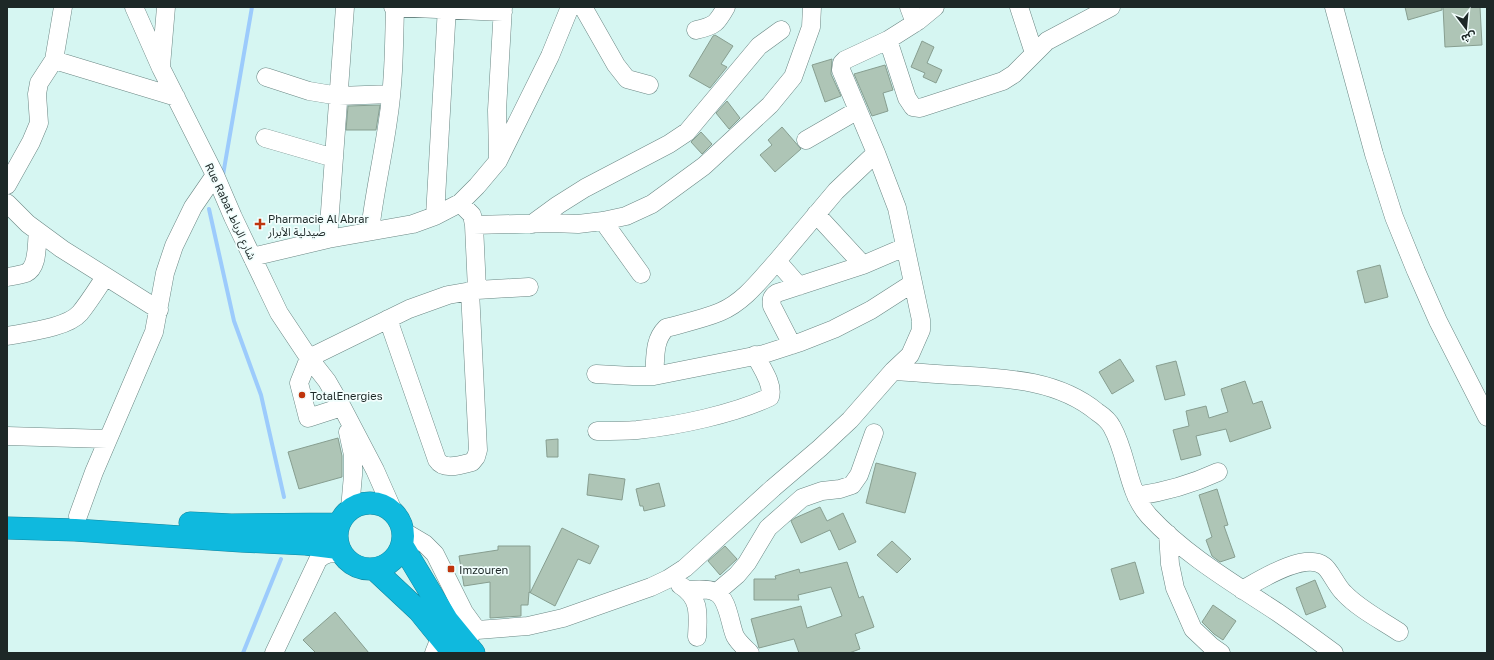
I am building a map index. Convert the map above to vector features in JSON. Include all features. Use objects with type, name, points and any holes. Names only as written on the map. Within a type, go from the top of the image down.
[{"type":"highway","points":[[7,513],[231,525],[344,516],[361,504],[373,503],[385,506],[400,530],[447,620],[456,644]]},
{"type":"highway","points":[[344,516],[336,540],[340,551],[347,561],[364,569],[382,567],[390,563],[396,557],[400,530]]},
{"type":"highway","points":[[7,528],[75,530],[241,542],[306,544],[340,551]]},
{"type":"highway","points":[[374,569],[456,644]]},
{"type":"street","points":[[7,185],[31,142],[36,129],[39,116],[37,98],[39,83],[54,60],[63,7]]},
{"type":"street","name":"Rue Rabat شارع الرباط","points":[[134,7],[161,68],[280,313],[309,358],[327,381],[342,407],[375,470],[400,530]]},
{"type":"street","points":[[161,68],[166,7]]},
{"type":"street","points":[[328,239],[345,7]]},
{"type":"street","points":[[370,231],[391,94],[394,7],[503,10],[497,110],[498,161]]},
{"type":"street","points":[[252,257],[328,239],[413,224],[435,216],[460,202],[477,186],[498,161],[550,56],[570,7]]},
{"type":"street","points":[[583,7],[616,65],[627,79],[649,85]]},
{"type":"street","points":[[696,30],[708,28],[718,21],[726,7]]},
{"type":"street","points":[[474,225],[578,224],[626,216],[652,204],[704,166],[770,105],[793,77],[810,27],[812,7]]},
{"type":"street","points":[[456,644],[563,618],[651,587],[668,579],[685,568],[773,488],[820,448],[850,420],[893,371],[910,355],[921,330],[921,320],[897,208],[876,153],[841,70],[841,66],[846,60],[888,40],[912,15],[935,7]]},
{"type":"street","points":[[1020,7],[1034,53]]},
{"type":"street","points":[[888,40],[907,98],[913,107],[920,108],[1003,81],[1014,74],[1047,41],[1084,13],[1111,7]]},
{"type":"street","points":[[1334,7],[1374,154],[1394,217],[1438,321],[1487,417]]},
{"type":"street","points":[[435,216],[447,8]]},
{"type":"street","points":[[532,224],[585,188],[669,144],[687,132],[759,46],[781,30]]},
{"type":"street","points":[[54,60],[176,97]]},
{"type":"street","points":[[266,76],[309,91],[339,96],[391,94]]},
{"type":"street","points":[[806,140],[858,110]]},
{"type":"street","points":[[265,138],[334,158]]},
{"type":"street","points":[[654,376],[657,343],[660,334],[666,328],[719,312],[730,307],[747,294],[836,191],[876,153]]},
{"type":"street","points":[[78,516],[94,472],[154,332],[165,273],[174,246],[193,207],[214,175]]},
{"type":"street","points":[[388,319],[437,460],[440,464],[447,466],[472,462],[476,457],[478,450],[474,225],[472,215],[460,202]]},
{"type":"street","points":[[7,203],[28,224],[62,249],[159,310]]},
{"type":"street","points":[[816,214],[863,265]]},
{"type":"street","points":[[603,221],[641,274]]},
{"type":"street","points":[[7,277],[26,273],[31,269],[34,264],[38,232]]},
{"type":"street","points":[[792,345],[772,306],[771,299],[773,296],[777,293],[863,265],[905,248]]},
{"type":"street","points":[[777,261],[798,286]]},
{"type":"street","points":[[7,336],[55,326],[79,314],[105,277]]},
{"type":"street","points":[[596,374],[654,376],[764,354],[834,329],[870,310],[913,283]]},
{"type":"street","points":[[342,407],[308,418],[299,383],[309,358],[409,309],[448,295],[474,291],[529,287]]},
{"type":"street","points":[[597,432],[637,430],[681,423],[716,415],[770,397],[772,392],[770,384],[755,356]]},
{"type":"street","points":[[893,371],[1028,381],[1055,389],[1088,404],[1104,417],[1112,427],[1124,456],[1136,496],[1149,516],[1187,550],[1334,653]]},
{"type":"street","name":"Rue Rabat شارع الرباط","points":[[342,407],[353,455],[353,475],[344,516]]},
{"type":"street","points":[[717,592],[737,575],[768,528],[802,498],[822,491],[840,489],[852,485],[859,475],[874,434]]},
{"type":"street","points":[[7,436],[108,439]]},
{"type":"street","points":[[1136,496],[1165,491],[1218,472]]},
{"type":"street","points":[[1168,534],[1170,564],[1175,588],[1193,629],[1221,653]]},
{"type":"street","points":[[274,653],[318,560],[323,555],[340,551]]},
{"type":"street","points":[[1242,590],[1271,574],[1299,562],[1313,562],[1324,566],[1343,593],[1400,632]]},
{"type":"street","points":[[668,579],[687,590],[695,601],[698,615],[697,637]]},
{"type":"street","points":[[687,590],[717,592],[730,616],[735,636],[750,653]]},
{"type":"building","points":[[1405,7],[1442,7],[1442,10],[1408,20]]},
{"type":"building","points":[[1443,7],[1480,7],[1482,45],[1445,47]]},
{"type":"building","points":[[715,35],[733,46],[721,64],[727,67],[710,88],[689,76]]},
{"type":"building","points":[[922,41],[934,47],[927,63],[942,70],[936,83],[923,77],[925,73],[911,67]]},
{"type":"building","points":[[832,59],[831,74],[841,96],[825,102],[812,65]]},
{"type":"building","points":[[885,65],[893,90],[883,93],[888,111],[872,116],[854,74]]},
{"type":"building","points":[[727,101],[740,118],[729,129],[716,113]]},
{"type":"building","points":[[380,105],[376,130],[346,130],[348,106]]},
{"type":"building","points":[[782,127],[801,149],[775,172],[760,155],[772,145],[768,140]]},
{"type":"building","points":[[701,132],[712,144],[702,154],[691,142]]},
{"type":"building","points":[[1380,265],[1388,297],[1365,303],[1357,271]]},
{"type":"building","points":[[1120,359],[1134,381],[1112,394],[1099,372]]},
{"type":"building","points":[[1176,361],[1185,395],[1165,400],[1156,366]]},
{"type":"building","points":[[1245,381],[1253,404],[1262,401],[1271,428],[1230,442],[1226,429],[1196,436],[1201,455],[1181,460],[1173,430],[1189,426],[1186,411],[1206,406],[1209,418],[1228,412],[1221,389]]},
{"type":"building","points":[[338,438],[342,456],[342,477],[299,489],[288,452]]},
{"type":"building","points":[[558,439],[558,457],[547,457],[546,440]]},
{"type":"building","points":[[876,463],[916,473],[905,513],[866,503]]},
{"type":"building","points":[[589,474],[625,479],[622,500],[587,495]]},
{"type":"building","points":[[659,483],[665,506],[644,511],[643,506],[640,506],[636,489]]},
{"type":"building","points":[[1217,489],[1228,525],[1224,526],[1235,557],[1220,562],[1212,556],[1206,540],[1212,537],[1199,495]]},
{"type":"building","points":[[820,507],[827,521],[843,513],[856,542],[839,550],[830,530],[801,543],[791,521]]},
{"type":"building","points":[[562,528],[599,546],[590,564],[578,559],[555,606],[530,593]]},
{"type":"building","points":[[892,541],[911,559],[897,573],[877,555]]},
{"type":"building","points":[[498,546],[530,546],[530,593],[529,592],[528,605],[521,605],[521,616],[490,618],[490,582],[464,586],[459,556],[498,550]]},
{"type":"building","points":[[725,546],[737,559],[720,575],[708,561]]},
{"type":"building","points":[[847,562],[859,598],[863,596],[874,627],[855,634],[860,649],[849,653],[799,653],[794,639],[759,648],[751,619],[801,606],[807,628],[842,616],[831,587],[798,595],[799,600],[754,600],[754,579],[776,579],[775,576],[799,569],[800,573]]},
{"type":"building","points":[[1135,562],[1144,593],[1120,600],[1111,569]]},
{"type":"building","points":[[1315,580],[1326,607],[1306,615],[1296,588]]},
{"type":"building","points":[[1213,605],[1236,621],[1223,640],[1214,634],[1202,622]]},
{"type":"building","points":[[335,612],[369,653],[316,653],[303,640]]},
{"type":"waterway","points":[[223,175],[252,7]]},
{"type":"waterway","points":[[209,209],[234,321],[261,395],[284,497]]},
{"type":"waterway","points":[[243,653],[281,559]]},
{"type":"place","name":"Pharmacie Al Abrar صيدلية الأبرار","points":[[260,224]]},
{"type":"place","name":"TotalEnergies","points":[[302,395]]},
{"type":"place","name":"Imzouren","points":[[451,569]]}]
